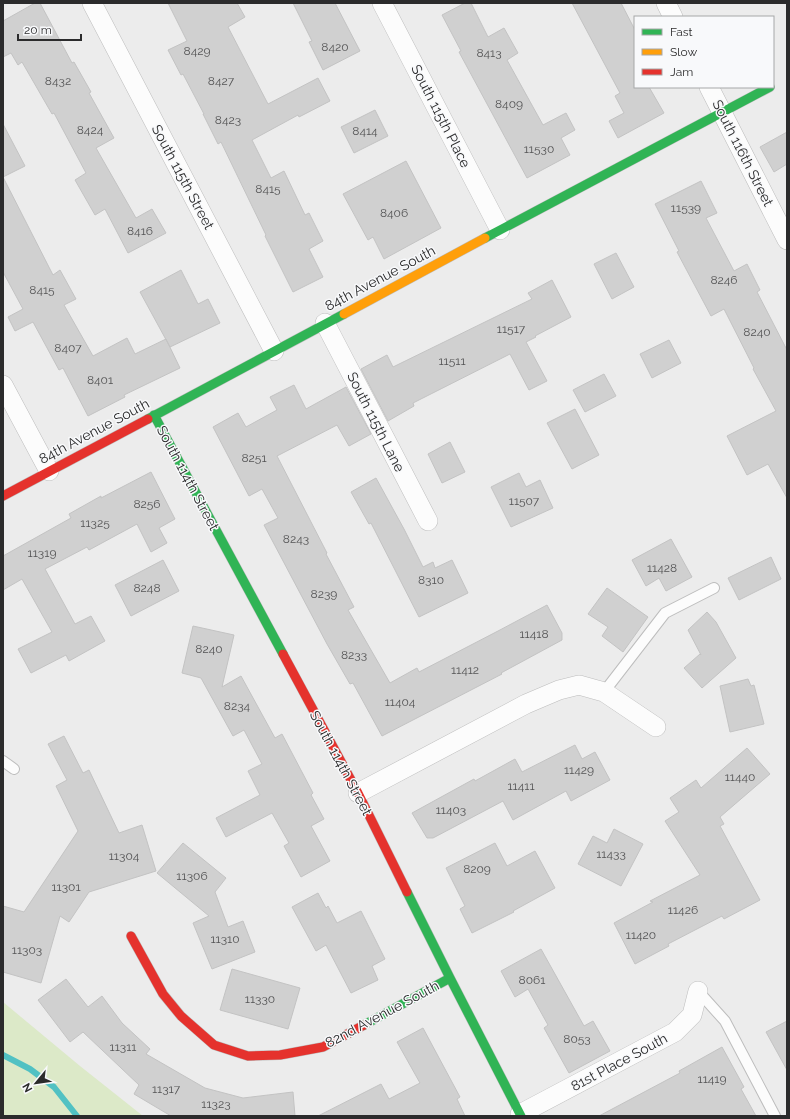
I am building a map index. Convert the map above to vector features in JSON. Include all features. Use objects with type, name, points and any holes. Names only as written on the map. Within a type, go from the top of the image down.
[{"type":"street","name":"South 115th Street","points":[[92,3],[274,351]]},
{"type":"street","name":"South 115th Place","points":[[382,3],[500,230]]},
{"type":"street","points":[[666,3],[673,16]]},
{"type":"street","name":"South 116th Street","points":[[710,88],[787,240]]},
{"type":"street","name":"84th Avenue South","points":[[3,496],[768,88]]},
{"type":"street","name":"South 115th Lane","points":[[325,323],[428,521]]},
{"type":"street","points":[[3,385],[49,471]]},
{"type":"street","name":"South 114th Street","points":[[154,415],[358,793],[450,978],[521,1115]]},
{"type":"street","points":[[358,793],[526,704],[552,692],[579,684],[604,692],[656,727]]},
{"type":"street","name":"82nd Avenue South","points":[[131,936],[163,994],[181,1016],[214,1045],[248,1056],[280,1055],[323,1047],[450,978]]},
{"type":"street","name":"81st Place South","points":[[521,1115],[675,1032],[692,1015],[698,991]]},
{"type":"lane","points":[[604,692],[665,613],[714,588]]},
{"type":"lane","points":[[3,761],[14,769]]},
{"type":"lane","points":[[698,991],[726,1021],[775,1116]]},
{"type":"green space","points":[[3,1002],[80,1066],[143,1116],[3,1116]]},
{"type":"building","points":[[35,3],[40,3],[72,63],[74,62],[91,92],[89,93],[114,138],[96,148],[136,218],[152,209],[166,233],[128,253],[105,209],[95,215],[75,180],[86,173],[54,113],[52,114],[22,62],[18,65],[11,53],[3,57],[3,21]]},
{"type":"building","points":[[168,3],[237,3],[245,17],[228,27],[268,104],[318,78],[330,101],[299,117],[298,115],[252,140],[271,178],[284,171],[305,215],[309,213],[323,241],[309,249],[323,277],[293,292],[221,142],[218,144],[183,74],[181,75],[168,50],[187,41]]},
{"type":"building","points":[[293,3],[335,3],[360,51],[323,70],[309,42],[312,41]]},
{"type":"building","points":[[465,3],[471,3],[488,37],[504,28],[518,53],[507,60],[543,125],[566,113],[575,130],[561,138],[570,155],[527,178],[459,52],[461,51],[442,15]]},
{"type":"building","points":[[572,3],[621,3],[634,28],[634,88],[650,88],[664,113],[618,138],[609,121],[624,113],[615,96],[620,93]]},
{"type":"building","points":[[375,110],[388,136],[354,153],[341,127]]},
{"type":"building","points":[[3,124],[25,166],[3,177]]},
{"type":"building","points":[[787,132],[787,164],[774,172],[760,147]]},
{"type":"building","points":[[406,161],[441,228],[384,259],[373,237],[368,240],[343,194]]},
{"type":"building","points":[[3,177],[53,275],[60,270],[76,299],[64,305],[93,356],[127,338],[135,354],[166,339],[180,368],[124,395],[125,397],[88,416],[63,368],[59,370],[33,322],[15,331],[8,317],[23,309],[3,272]]},
{"type":"building","points":[[701,181],[717,213],[706,218],[734,271],[747,264],[760,290],[757,292],[787,350],[787,498],[768,464],[747,475],[727,436],[776,411],[753,369],[754,368],[724,309],[711,316],[677,252],[679,251],[655,204]]},
{"type":"building","points":[[616,253],[634,287],[612,299],[594,264]]},
{"type":"building","points":[[181,270],[198,304],[208,299],[220,323],[170,347],[140,292]]},
{"type":"building","points":[[552,280],[571,317],[526,342],[547,381],[529,390],[510,354],[413,403],[414,406],[388,421],[361,369],[387,355],[393,367],[532,299],[528,293]]},
{"type":"building","points":[[669,340],[681,363],[652,378],[640,354]]},
{"type":"building","points":[[604,374],[616,396],[585,412],[573,390]]},
{"type":"building","points":[[294,385],[306,409],[346,387],[371,434],[349,446],[337,425],[277,456],[354,607],[348,610],[390,683],[417,668],[419,672],[547,605],[562,633],[562,640],[501,673],[502,674],[382,736],[353,683],[350,684],[327,644],[264,525],[278,518],[262,489],[249,496],[213,427],[238,413],[246,427],[277,410],[270,397]]},
{"type":"building","points":[[575,409],[599,455],[572,469],[547,423]]},
{"type":"building","points":[[450,442],[465,472],[442,483],[428,454]]},
{"type":"building","points":[[151,472],[175,519],[159,528],[167,543],[151,552],[137,524],[89,550],[87,547],[45,569],[75,624],[91,616],[105,641],[69,661],[66,655],[31,673],[18,649],[52,632],[22,579],[3,590],[3,556],[71,518],[69,514],[101,496],[101,498]]},
{"type":"building","points":[[519,473],[526,487],[540,480],[553,508],[511,527],[491,487]]},
{"type":"building","points":[[376,478],[423,567],[433,562],[435,568],[452,560],[468,593],[419,617],[371,523],[369,524],[351,492]]},
{"type":"building","points":[[671,539],[692,577],[666,591],[659,578],[646,586],[632,560]]},
{"type":"building","points":[[771,557],[781,579],[739,600],[728,578]]},
{"type":"building","points":[[163,560],[179,591],[131,616],[115,585]]},
{"type":"building","points":[[607,588],[648,617],[623,652],[602,636],[608,627],[588,614]]},
{"type":"building","points":[[707,612],[716,622],[736,658],[702,688],[684,668],[700,654],[701,655],[688,630]]},
{"type":"building","points":[[193,626],[234,635],[222,687],[241,676],[275,738],[282,734],[313,793],[311,795],[324,819],[311,826],[330,861],[301,877],[284,846],[289,843],[272,813],[226,837],[216,818],[260,795],[248,771],[262,764],[244,730],[233,736],[201,678],[182,673]]},
{"type":"building","points":[[748,679],[751,686],[754,685],[764,724],[730,732],[720,686]]},
{"type":"building","points":[[64,736],[83,773],[89,770],[119,833],[142,825],[156,871],[89,892],[69,922],[60,916],[41,983],[3,972],[3,906],[24,912],[78,831],[56,786],[67,780],[48,744]]},
{"type":"building","points":[[575,745],[582,759],[595,752],[610,780],[571,801],[566,791],[513,820],[503,801],[433,838],[427,838],[412,813],[474,779],[475,781],[515,759],[522,772]]},
{"type":"building","points":[[747,748],[770,774],[720,817],[724,824],[720,826],[760,900],[724,919],[722,916],[668,944],[669,946],[635,964],[614,923],[653,902],[650,901],[700,875],[665,821],[679,812],[670,798],[696,780],[701,788]]},
{"type":"building","points":[[614,829],[643,844],[621,886],[578,864],[593,836],[607,843]]},
{"type":"building","points":[[183,843],[226,878],[215,892],[228,927],[243,921],[255,952],[212,969],[193,923],[209,916],[157,873]]},
{"type":"building","points":[[495,843],[507,866],[535,851],[555,888],[513,911],[514,912],[472,933],[460,909],[465,906],[446,868]]},
{"type":"building","points":[[318,893],[326,908],[328,906],[337,923],[361,911],[385,959],[372,966],[378,980],[351,993],[326,945],[316,951],[292,907]]},
{"type":"building","points":[[541,949],[584,1026],[593,1021],[610,1051],[569,1073],[544,1028],[548,1025],[528,989],[515,997],[501,971]]},
{"type":"building","points":[[232,969],[300,988],[288,1029],[220,1010]]},
{"type":"building","points":[[66,979],[88,1007],[102,996],[122,1023],[150,1049],[146,1054],[205,1088],[243,1098],[293,1092],[295,1116],[171,1116],[134,1094],[139,1085],[83,1032],[70,1042],[38,1000]]},
{"type":"building","points":[[787,1021],[787,1070],[766,1032]]},
{"type":"building","points":[[423,1028],[460,1097],[457,1099],[465,1116],[318,1116],[381,1084],[389,1099],[420,1083],[397,1042]]},
{"type":"building","points":[[722,1047],[744,1087],[741,1089],[756,1116],[599,1116],[680,1073],[679,1071]]},
{"type":"waterway","points":[[3,1055],[30,1069],[54,1087],[77,1116]]},
{"type":"traffic: fast","points":[[485,238],[768,88]]},
{"type":"traffic: fast","points":[[148,419],[344,314]]},
{"type":"traffic: fast","points":[[154,415],[283,654]]},
{"type":"traffic: fast","points":[[407,892],[521,1116]]},
{"type":"traffic: fast","points":[[364,1025],[450,978]]},
{"type":"traffic: slow","points":[[344,314],[485,238]]},
{"type":"traffic: jam","points":[[3,496],[148,419]]},
{"type":"traffic: jam","points":[[283,654],[358,793],[407,892]]},
{"type":"traffic: jam","points":[[131,936],[163,994],[181,1016],[214,1045],[248,1056],[280,1055],[323,1047],[364,1025]]}]
